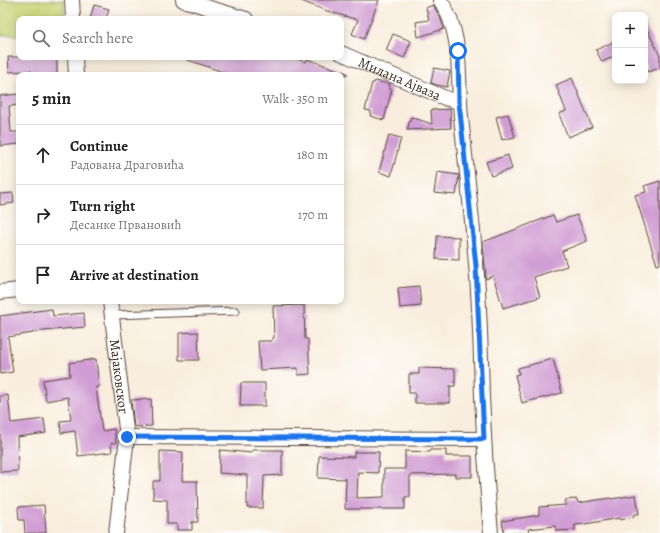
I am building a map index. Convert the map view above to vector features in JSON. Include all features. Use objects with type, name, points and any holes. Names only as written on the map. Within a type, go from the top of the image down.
[{"type":"street","points":[[72,0],[73,16]]},
{"type":"street","points":[[183,0],[236,16]]},
{"type":"street","points":[[440,0],[451,21],[458,51],[459,102],[476,266],[484,439],[491,533]]},
{"type":"street","name":"Милана Ајваза","points":[[344,54],[445,98],[459,102]]},
{"type":"street","points":[[75,60],[76,72]]},
{"type":"street","points":[[0,292],[16,290]]},
{"type":"street","name":"Мајаковског","points":[[111,308],[127,437],[116,533]]},
{"type":"street","points":[[127,437],[484,439]]},
{"type":"lane","name":"Мајаковског","points":[[111,308],[236,311]]},
{"type":"green space","points":[[0,0],[64,0],[64,16],[16,16],[16,35],[0,35]]},
{"type":"building","points":[[379,0],[364,39],[352,34],[358,20],[327,11],[301,1]]},
{"type":"building","points":[[94,5],[109,9],[107,16],[91,16]]},
{"type":"building","points":[[433,5],[440,17],[444,29],[418,37],[416,22],[429,20],[426,8]]},
{"type":"building","points":[[648,31],[660,56],[660,68],[648,72]]},
{"type":"building","points":[[393,34],[411,41],[404,58],[386,50]]},
{"type":"building","points":[[612,42],[612,57],[602,62],[596,50]]},
{"type":"building","points":[[8,57],[16,57],[16,60],[57,60],[57,72],[9,72]]},
{"type":"building","points":[[188,60],[300,60],[306,62],[307,60],[310,60],[347,73],[347,75],[344,75],[344,72],[223,72]]},
{"type":"building","points":[[434,68],[450,71],[447,87],[431,83]]},
{"type":"building","points":[[572,78],[592,127],[568,137],[559,114],[566,111],[556,85]]},
{"type":"building","points":[[375,81],[390,84],[389,89],[392,89],[384,120],[370,116],[371,111],[365,110],[372,83]]},
{"type":"building","points":[[16,94],[16,105],[9,106],[11,132],[16,132],[16,144],[0,146],[0,96]]},
{"type":"building","points":[[450,109],[451,128],[407,130],[411,117],[432,124],[431,110]]},
{"type":"building","points":[[508,114],[515,137],[502,140],[496,117]]},
{"type":"building","points":[[389,135],[401,138],[391,176],[379,172]]},
{"type":"building","points":[[508,155],[512,169],[491,176],[486,162]]},
{"type":"building","points":[[437,172],[459,175],[456,195],[434,193]]},
{"type":"building","points":[[660,181],[660,264],[657,265],[635,195],[646,192],[644,186]]},
{"type":"building","points":[[13,193],[14,203],[0,205],[0,194]]},
{"type":"building","points":[[553,215],[556,222],[577,215],[587,241],[562,251],[567,266],[534,277],[540,297],[503,308],[493,276],[486,279],[483,242]]},
{"type":"building","points":[[437,236],[459,237],[459,260],[436,259]]},
{"type":"building","points":[[419,286],[421,306],[400,308],[398,288]]},
{"type":"building","points":[[304,305],[305,339],[308,339],[310,374],[298,375],[298,368],[260,370],[258,341],[272,341],[272,338],[274,338],[273,306]]},
{"type":"building","points":[[52,309],[53,316],[84,313],[85,327],[33,332],[8,337],[13,372],[0,374],[0,316]]},
{"type":"building","points":[[198,332],[199,360],[179,360],[179,333]]},
{"type":"building","points":[[96,359],[99,387],[96,387],[102,431],[114,429],[116,443],[111,443],[112,452],[78,456],[75,431],[61,433],[60,421],[71,420],[68,397],[46,401],[43,380],[70,376],[69,363]]},
{"type":"building","points":[[553,359],[562,393],[522,403],[515,375],[519,374],[518,368]]},
{"type":"building","points":[[419,368],[455,369],[455,386],[450,386],[450,403],[415,403],[415,393],[409,393],[409,374],[419,374]]},
{"type":"building","points":[[241,383],[265,383],[265,406],[240,406]]},
{"type":"building","points":[[8,395],[11,423],[44,419],[46,433],[17,437],[18,471],[0,472],[0,396]]},
{"type":"building","points":[[151,399],[152,426],[134,427],[131,400]]},
{"type":"building","points":[[220,450],[252,453],[252,450],[282,450],[282,475],[264,476],[263,508],[247,508],[247,475],[219,473]]},
{"type":"building","points":[[430,450],[446,450],[446,456],[472,456],[472,477],[455,477],[455,474],[410,475],[410,497],[405,497],[405,509],[345,509],[346,479],[318,478],[319,456],[354,457],[354,452],[379,452],[378,473],[358,472],[357,498],[384,497],[384,469],[405,469],[405,451],[430,452]]},
{"type":"building","points":[[160,451],[183,452],[182,481],[197,481],[198,522],[192,522],[192,530],[177,530],[177,524],[167,524],[167,500],[153,499],[153,481],[160,481]]},
{"type":"building","points":[[636,495],[639,514],[634,514],[634,517],[575,525],[575,530],[556,531],[555,526],[528,529],[529,533],[504,533],[502,521],[539,515],[539,507],[566,505],[565,500],[577,499],[578,503]]},
{"type":"building","points":[[44,505],[46,533],[25,533],[24,520],[19,520],[18,507]]},
{"type":"route","points":[[127,437],[484,439],[476,266],[459,102],[458,51]]}]
